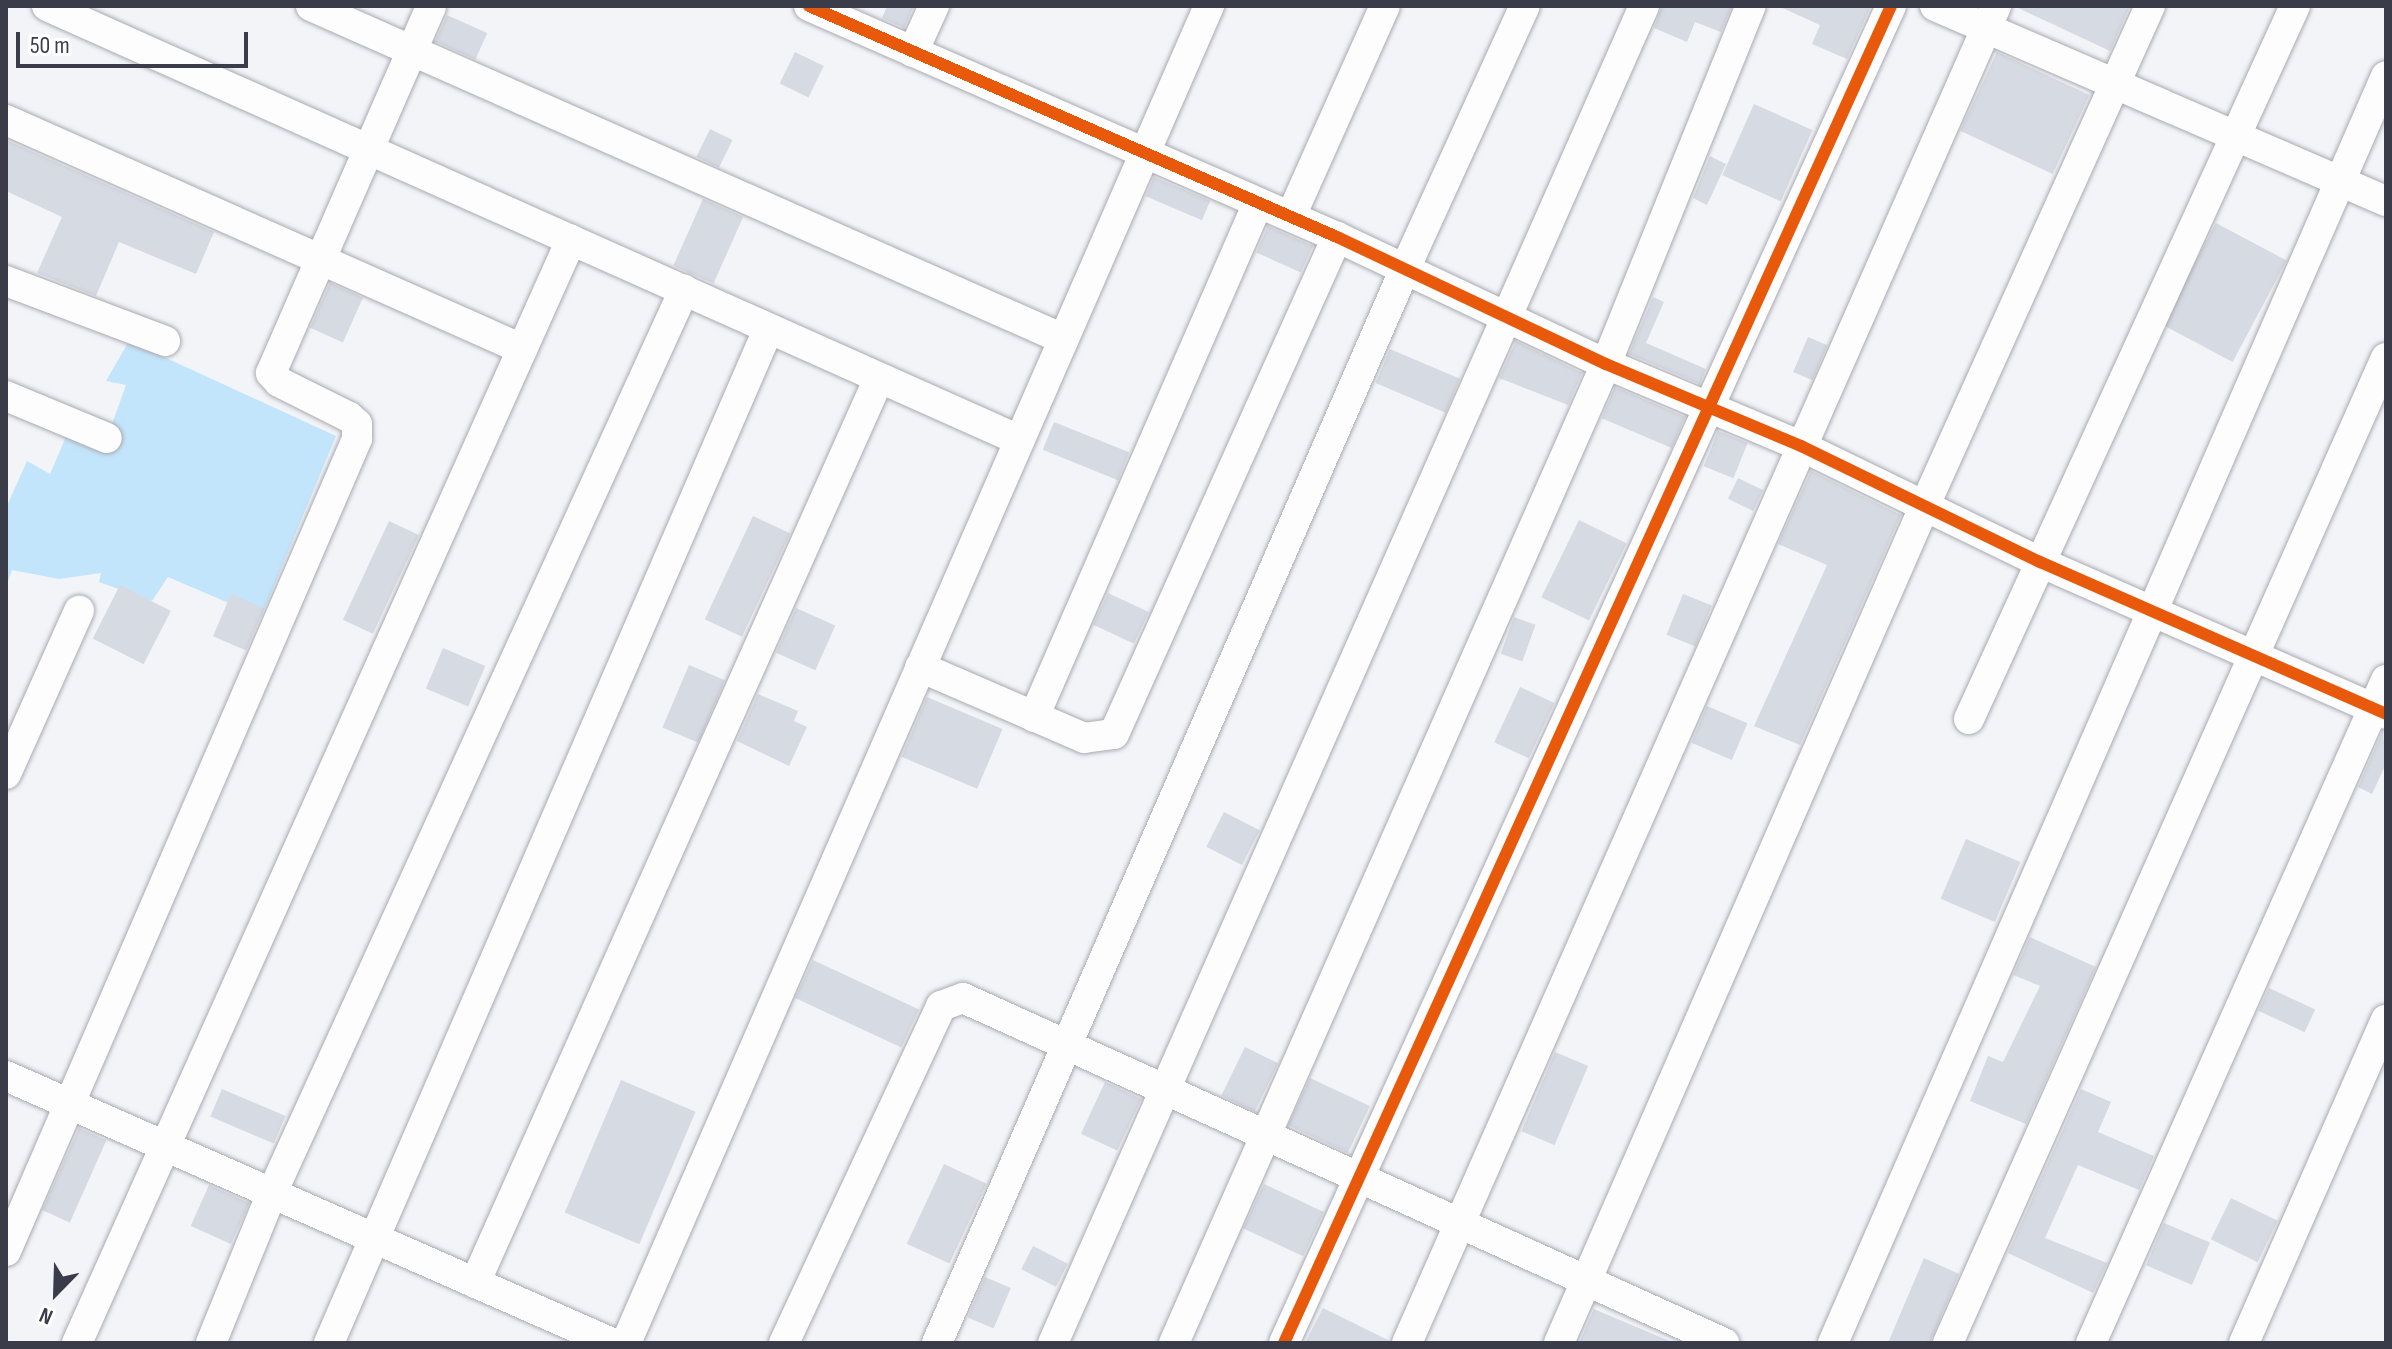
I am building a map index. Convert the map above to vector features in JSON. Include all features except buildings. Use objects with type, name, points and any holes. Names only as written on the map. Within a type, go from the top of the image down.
[{"type":"street","points":[[47,6],[1019,440]]},
{"type":"street","points":[[311,6],[1063,339]]},
{"type":"street","points":[[6,1251],[357,439],[357,424],[349,417],[279,382],[271,373],[431,6]]},
{"type":"street","points":[[809,6],[1291,216],[1606,364],[1801,446],[2040,562],[2380,712]]},
{"type":"street","points":[[913,52],[934,6]]},
{"type":"street","points":[[626,1343],[1209,6]]},
{"type":"street","points":[[1291,216],[1385,6]]},
{"type":"street","points":[[937,1343],[1404,271],[1525,6]]},
{"type":"street","points":[[1053,1343],[1644,6]]},
{"type":"street","points":[[1174,1343],[1269,1134],[1606,364],[1751,6]]},
{"type":"street","points":[[1284,1343],[1891,6]]},
{"type":"street","points":[[1935,6],[1992,17],[2115,84],[2386,201]]},
{"type":"street","points":[[1559,1343],[1925,505],[2150,6]]},
{"type":"street","points":[[1969,719],[2295,6]]},
{"type":"street","points":[[1407,1343],[1992,17]]},
{"type":"street","points":[[1833,1343],[2386,76]]},
{"type":"street","points":[[6,120],[522,349]]},
{"type":"street","points":[[1034,717],[1258,203]]},
{"type":"street","points":[[920,667],[1084,738],[1102,739],[1123,723],[1337,237]]},
{"type":"street","points":[[77,1343],[163,1145],[571,240]]},
{"type":"street","points":[[6,281],[165,341]]},
{"type":"street","points":[[211,1343],[272,1193],[684,290]]},
{"type":"street","points":[[329,1343],[768,330]]},
{"type":"street","points":[[1948,1343],[2386,358]]},
{"type":"street","points":[[475,1283],[879,378]]},
{"type":"street","points":[[6,396],[107,438]]},
{"type":"street","points":[[6,774],[79,611]]},
{"type":"street","points":[[2091,1343],[2380,712],[2386,680]]},
{"type":"street","points":[[784,1343],[941,1006],[963,998],[1359,1174],[1706,1339]]},
{"type":"street","points":[[2244,1343],[2386,1020]]},
{"type":"street","points":[[6,1076],[612,1343]]},
{"type":"water","points":[[129,341],[336,436],[261,617],[168,577],[152,601],[99,582],[101,573],[59,579],[12,570],[6,587],[6,508],[27,461],[50,474],[68,432],[107,438],[126,385],[106,381]]},
{"type":"cycle path","points":[[809,6],[1337,237],[1606,364],[1801,446],[2040,562],[2386,714]]},
{"type":"cycle path","points":[[1284,1343],[1891,6]]}]
